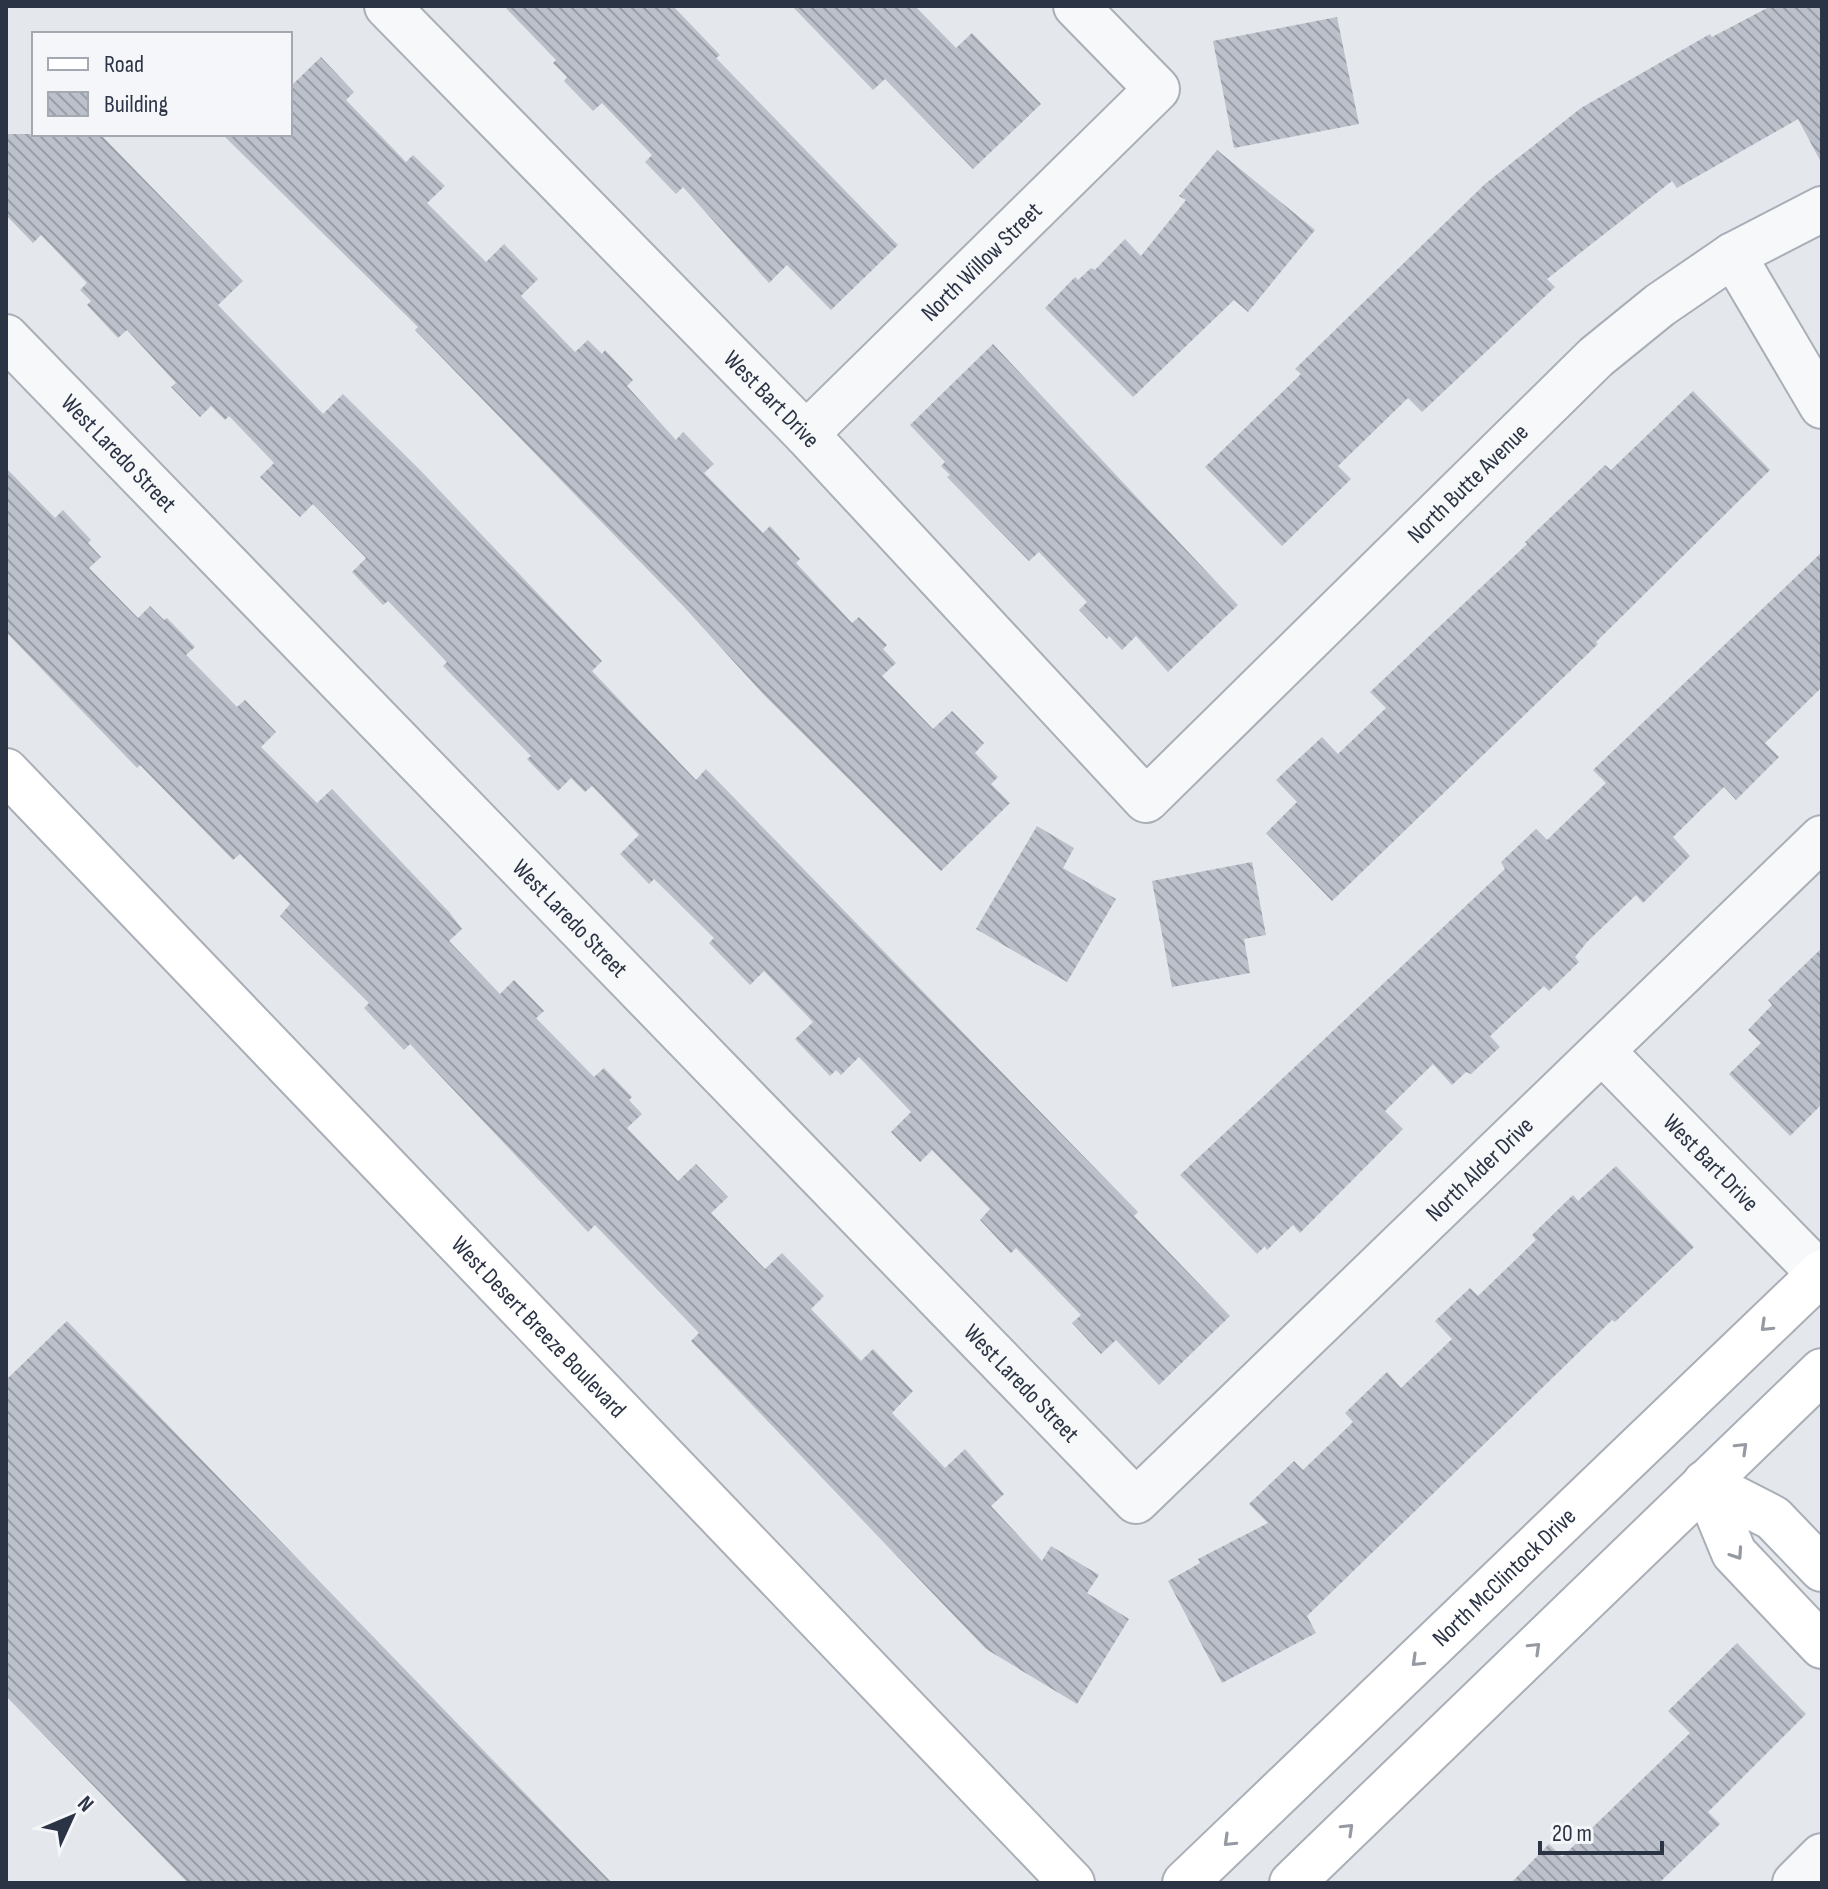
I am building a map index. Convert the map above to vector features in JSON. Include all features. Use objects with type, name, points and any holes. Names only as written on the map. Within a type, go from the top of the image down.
[{"type":"street","name":"West Bart Drive","points":[[387,6],[806,434],[1146,800]]},
{"type":"street","name":"North Willow Street","points":[[806,434],[1157,89],[1076,6]]},
{"type":"street","name":"North Butte Avenue","points":[[1146,800],[1596,357],[1660,305],[1733,255],[1822,209]]},
{"type":"street","points":[[1733,255],[1822,406]]},
{"type":"street","name":"West Laredo Street","points":[[6,337],[1136,1501]]},
{"type":"street","name":"West Desert Breeze Boulevard","points":[[6,771],[1072,1883]]},
{"type":"street","name":"North Alder Drive","points":[[1136,1501],[1822,838]]},
{"type":"street","name":"West Bart Drive","points":[[1602,1051],[1821,1273]]},
{"type":"street","name":"North McClintock Drive","points":[[1185,1883],[1821,1273]]},
{"type":"street","points":[[1292,1883],[1822,1371]]},
{"type":"street","points":[[1705,1483],[1773,1518],[1822,1569]]},
{"type":"street","points":[[1705,1483],[1734,1553],[1822,1646]]},
{"type":"street","points":[[1795,1883],[1822,1856]]},
{"type":"building","points":[[504,6],[673,6],[720,55],[716,58],[898,245],[831,310],[787,265],[769,283],[683,187],[676,194],[645,162],[652,155],[602,103],[593,111],[564,81],[567,77],[553,63],[556,60]]},
{"type":"building","points":[[792,6],[915,6],[956,48],[972,33],[1041,104],[973,169],[885,79],[873,90]]},
{"type":"building","points":[[1771,6],[1822,6],[1822,164],[1798,119],[1677,188],[1672,181],[1547,279],[1555,287],[1422,412],[1408,398],[1338,466],[1351,479],[1282,546],[1205,467],[1301,374],[1295,369],[1485,184],[1581,108],[1710,34],[1712,37]]},
{"type":"building","points":[[1337,17],[1359,124],[1234,148],[1213,41]]},
{"type":"building","points":[[321,57],[354,92],[346,100],[406,162],[413,155],[445,186],[427,203],[486,262],[504,244],[538,279],[521,296],[575,352],[588,340],[602,354],[605,350],[633,380],[627,386],[676,440],[683,432],[714,464],[704,473],[763,533],[770,526],[800,559],[796,563],[852,623],[859,617],[887,645],[883,649],[896,663],[882,676],[933,729],[952,711],[984,743],[975,753],[998,777],[991,784],[1010,803],[941,871],[764,695],[685,608],[415,330],[418,327],[224,136],[292,136],[292,85]]},
{"type":"building","points":[[6,134],[102,136],[243,281],[218,305],[323,414],[343,394],[420,470],[602,661],[592,671],[696,780],[706,769],[1138,1212],[1134,1216],[1230,1316],[1159,1385],[1116,1340],[1101,1354],[1072,1323],[1081,1315],[1016,1248],[1011,1253],[980,1220],[990,1209],[932,1150],[920,1162],[891,1132],[911,1112],[859,1057],[841,1075],[836,1070],[830,1076],[795,1039],[813,1022],[764,971],[750,985],[709,943],[714,938],[654,879],[649,884],[620,854],[639,835],[592,786],[585,792],[571,778],[558,791],[527,759],[531,756],[443,666],[447,662],[388,601],[383,605],[352,572],[366,558],[313,504],[300,517],[260,477],[274,463],[229,416],[225,420],[211,406],[200,417],[171,387],[176,383],[127,330],[118,338],[87,305],[91,301],[80,290],[87,283],[41,235],[33,243],[6,215]]},
{"type":"building","points":[[1217,150],[1315,230],[1248,312],[1234,300],[1133,397],[1045,308],[1075,277],[1078,280],[1091,268],[1095,270],[1125,239],[1141,256],[1186,200],[1179,196]]},
{"type":"building","points":[[993,344],[1238,605],[1168,672],[1136,636],[1122,650],[1109,636],[1107,639],[1079,610],[1087,602],[1039,552],[1029,561],[947,477],[950,475],[941,466],[945,462],[910,425]]},
{"type":"building","points":[[1693,391],[1770,470],[1596,642],[1598,644],[1332,901],[1266,833],[1297,802],[1276,780],[1322,737],[1338,754],[1386,708],[1370,692],[1527,544],[1525,542],[1605,465],[1611,470]]},
{"type":"building","points":[[6,468],[55,518],[63,510],[91,540],[88,543],[101,557],[89,568],[138,618],[150,606],[164,620],[167,618],[195,647],[186,655],[237,707],[245,700],[276,732],[261,747],[317,803],[332,789],[449,912],[462,929],[449,941],[500,994],[514,980],[544,1011],[536,1018],[594,1077],[604,1068],[632,1097],[629,1100],[642,1114],[627,1128],[678,1181],[696,1164],[728,1197],[711,1213],[765,1269],[782,1253],[824,1296],[811,1309],[861,1361],[873,1349],[913,1391],[892,1413],[945,1468],[965,1449],[1004,1494],[991,1506],[1042,1561],[1051,1546],[1099,1575],[1087,1593],[1129,1619],[1077,1704],[986,1649],[691,1341],[699,1333],[595,1225],[588,1232],[410,1044],[404,1050],[364,1008],[369,1003],[280,916],[290,904],[240,854],[233,860],[140,765],[137,768],[6,632]]},
{"type":"building","points":[[1822,552],[1822,687],[1765,743],[1779,757],[1736,800],[1724,787],[1673,837],[1690,856],[1643,903],[1636,895],[1587,942],[1575,957],[1579,962],[1549,991],[1544,986],[1490,1036],[1500,1047],[1471,1074],[1466,1072],[1452,1085],[1433,1064],[1385,1111],[1403,1129],[1300,1233],[1293,1225],[1267,1250],[1265,1246],[1257,1254],[1180,1175],[1505,869],[1501,862],[1536,829],[1547,840],[1606,783],[1593,770]]},
{"type":"building","points":[[1037,826],[1074,848],[1063,868],[1116,899],[1067,982],[976,929]]},
{"type":"building","points":[[1252,862],[1266,935],[1244,939],[1250,973],[1172,987],[1152,881]]},
{"type":"building","points":[[1822,948],[1822,1104],[1790,1136],[1729,1074],[1761,1043],[1748,1030],[1772,1005],[1768,1000]]},
{"type":"building","points":[[1616,1166],[1694,1247],[1615,1322],[1612,1320],[1307,1616],[1316,1633],[1222,1683],[1168,1581],[1200,1563],[1198,1559],[1268,1523],[1249,1504],[1294,1461],[1303,1470],[1353,1422],[1345,1413],[1387,1372],[1401,1388],[1452,1339],[1435,1321],[1470,1288],[1478,1296],[1536,1240],[1532,1235],[1573,1195],[1578,1201]]},
{"type":"building","points":[[67,1321],[612,1883],[188,1883],[6,1696],[6,1380]]},
{"type":"building","points":[[1737,1643],[1806,1714],[1708,1812],[1720,1824],[1659,1883],[1511,1883],[1549,1844],[1562,1857],[1690,1733],[1668,1711]]}]
